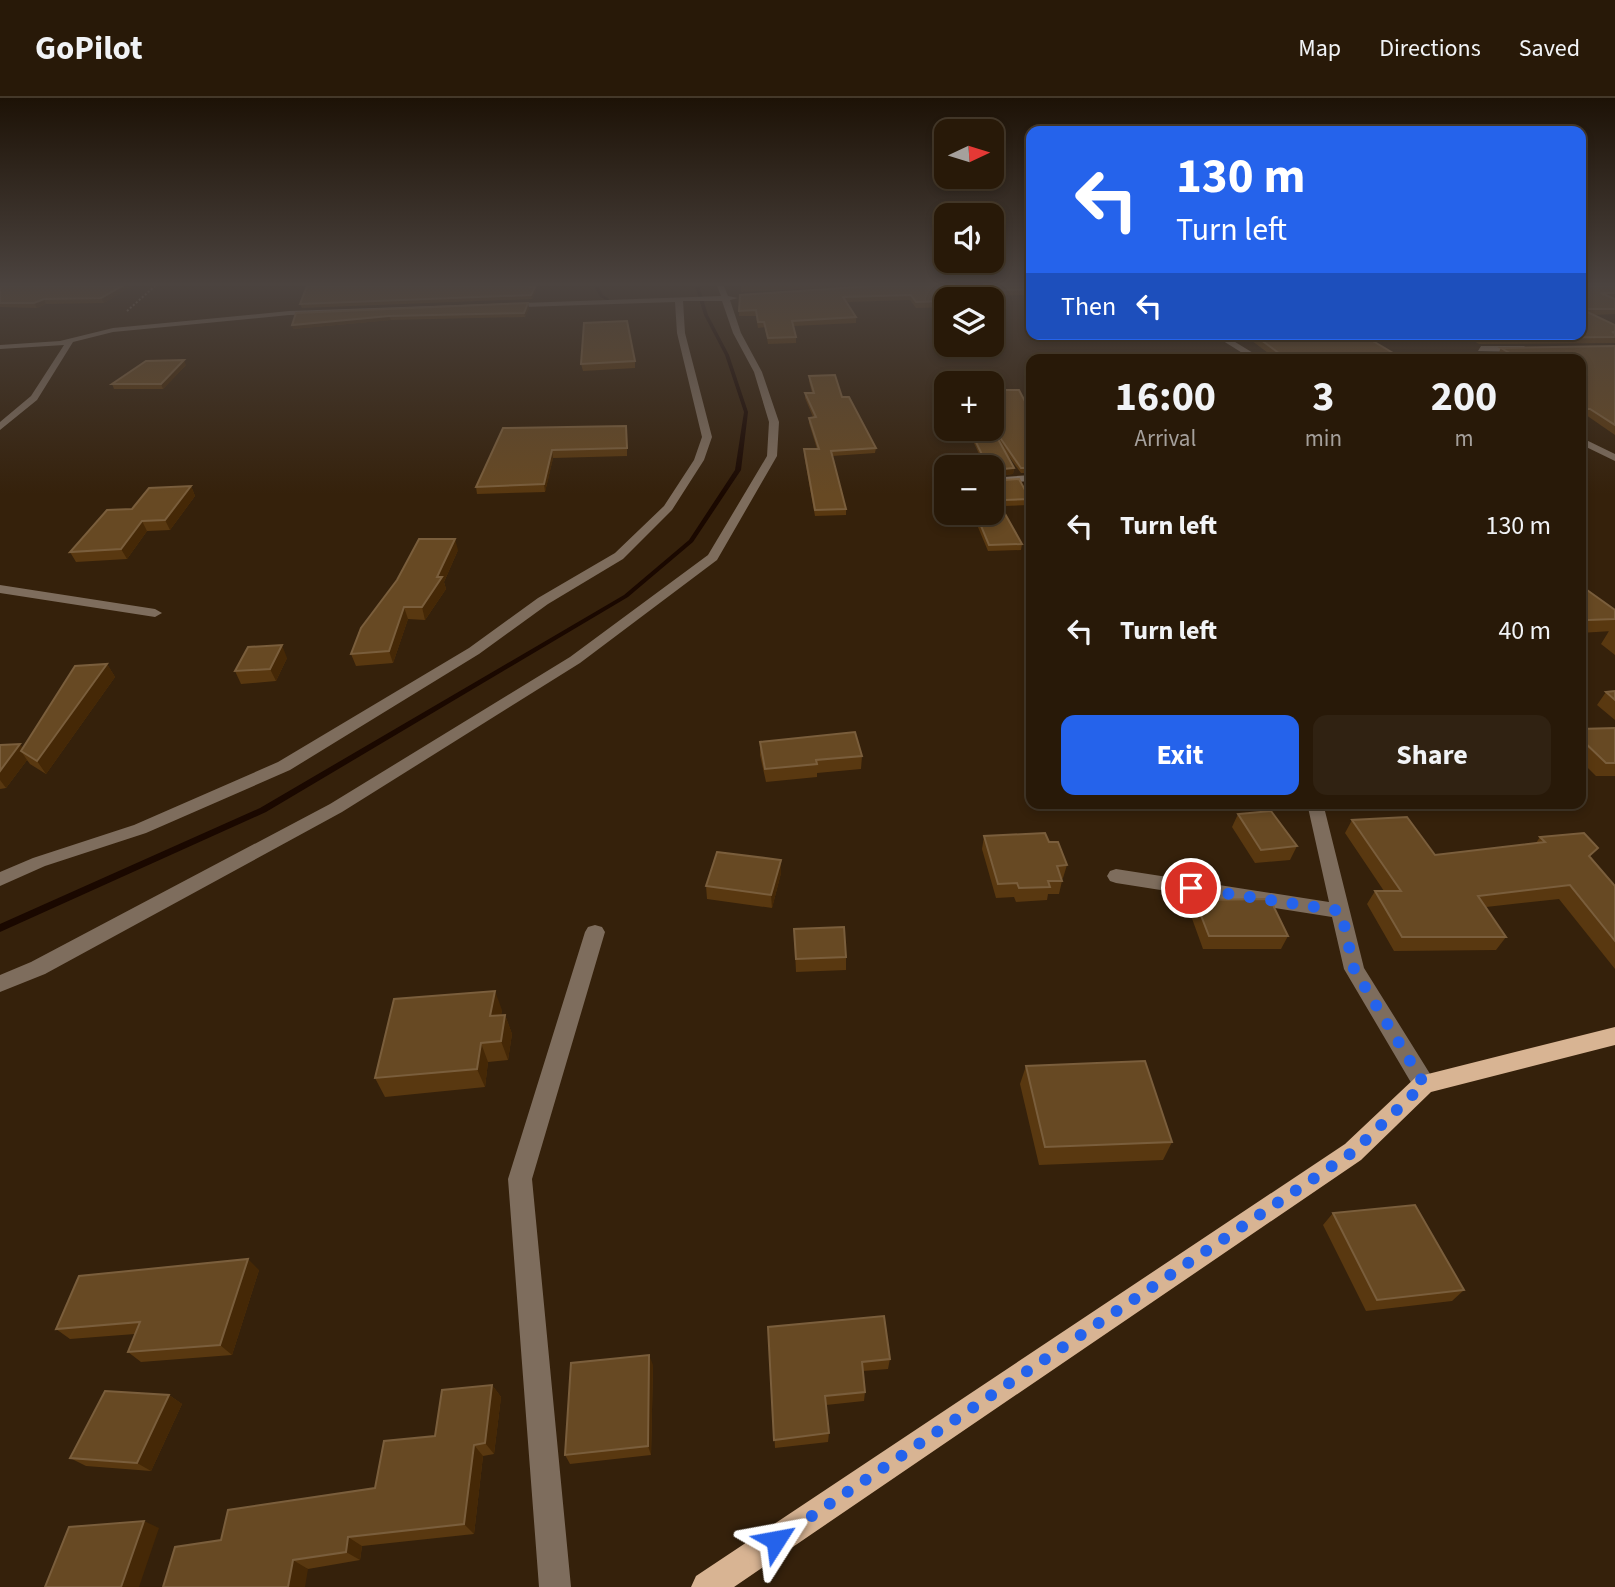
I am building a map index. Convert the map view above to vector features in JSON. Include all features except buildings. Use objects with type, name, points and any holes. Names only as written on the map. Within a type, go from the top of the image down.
[{"type":"main road","points":[[707,1587],[1353,1152],[1424,1084],[1615,1037]]},
{"type":"street","points":[[0,427],[34,398],[61,355]]},
{"type":"street","points":[[0,879],[39,862],[140,829],[284,765],[474,651],[543,601],[619,556],[668,508],[699,460],[706,437],[686,355]]},
{"type":"street","points":[[0,984],[38,968],[336,808],[575,660],[712,557],[772,456],[774,422],[758,372],[749,355]]},
{"type":"street","points":[[1586,443],[1615,458]]},
{"type":"street","points":[[1586,447],[1594,447]]},
{"type":"street","points":[[1004,480],[1026,478]]},
{"type":"street","points":[[0,589],[155,613]]},
{"type":"street","points":[[1316,809],[1354,969],[1424,1084]]},
{"type":"street","points":[[1116,876],[1341,911]]},
{"type":"street","points":[[555,1587],[520,1179],[595,932]]},
{"type":"waterway","points":[[0,928],[263,810],[626,596],[691,541],[738,470],[746,412],[727,355]]},
{"type":"route","points":[[776,1540],[1353,1152],[1424,1084],[1354,969],[1341,911],[1191,888]]}]
